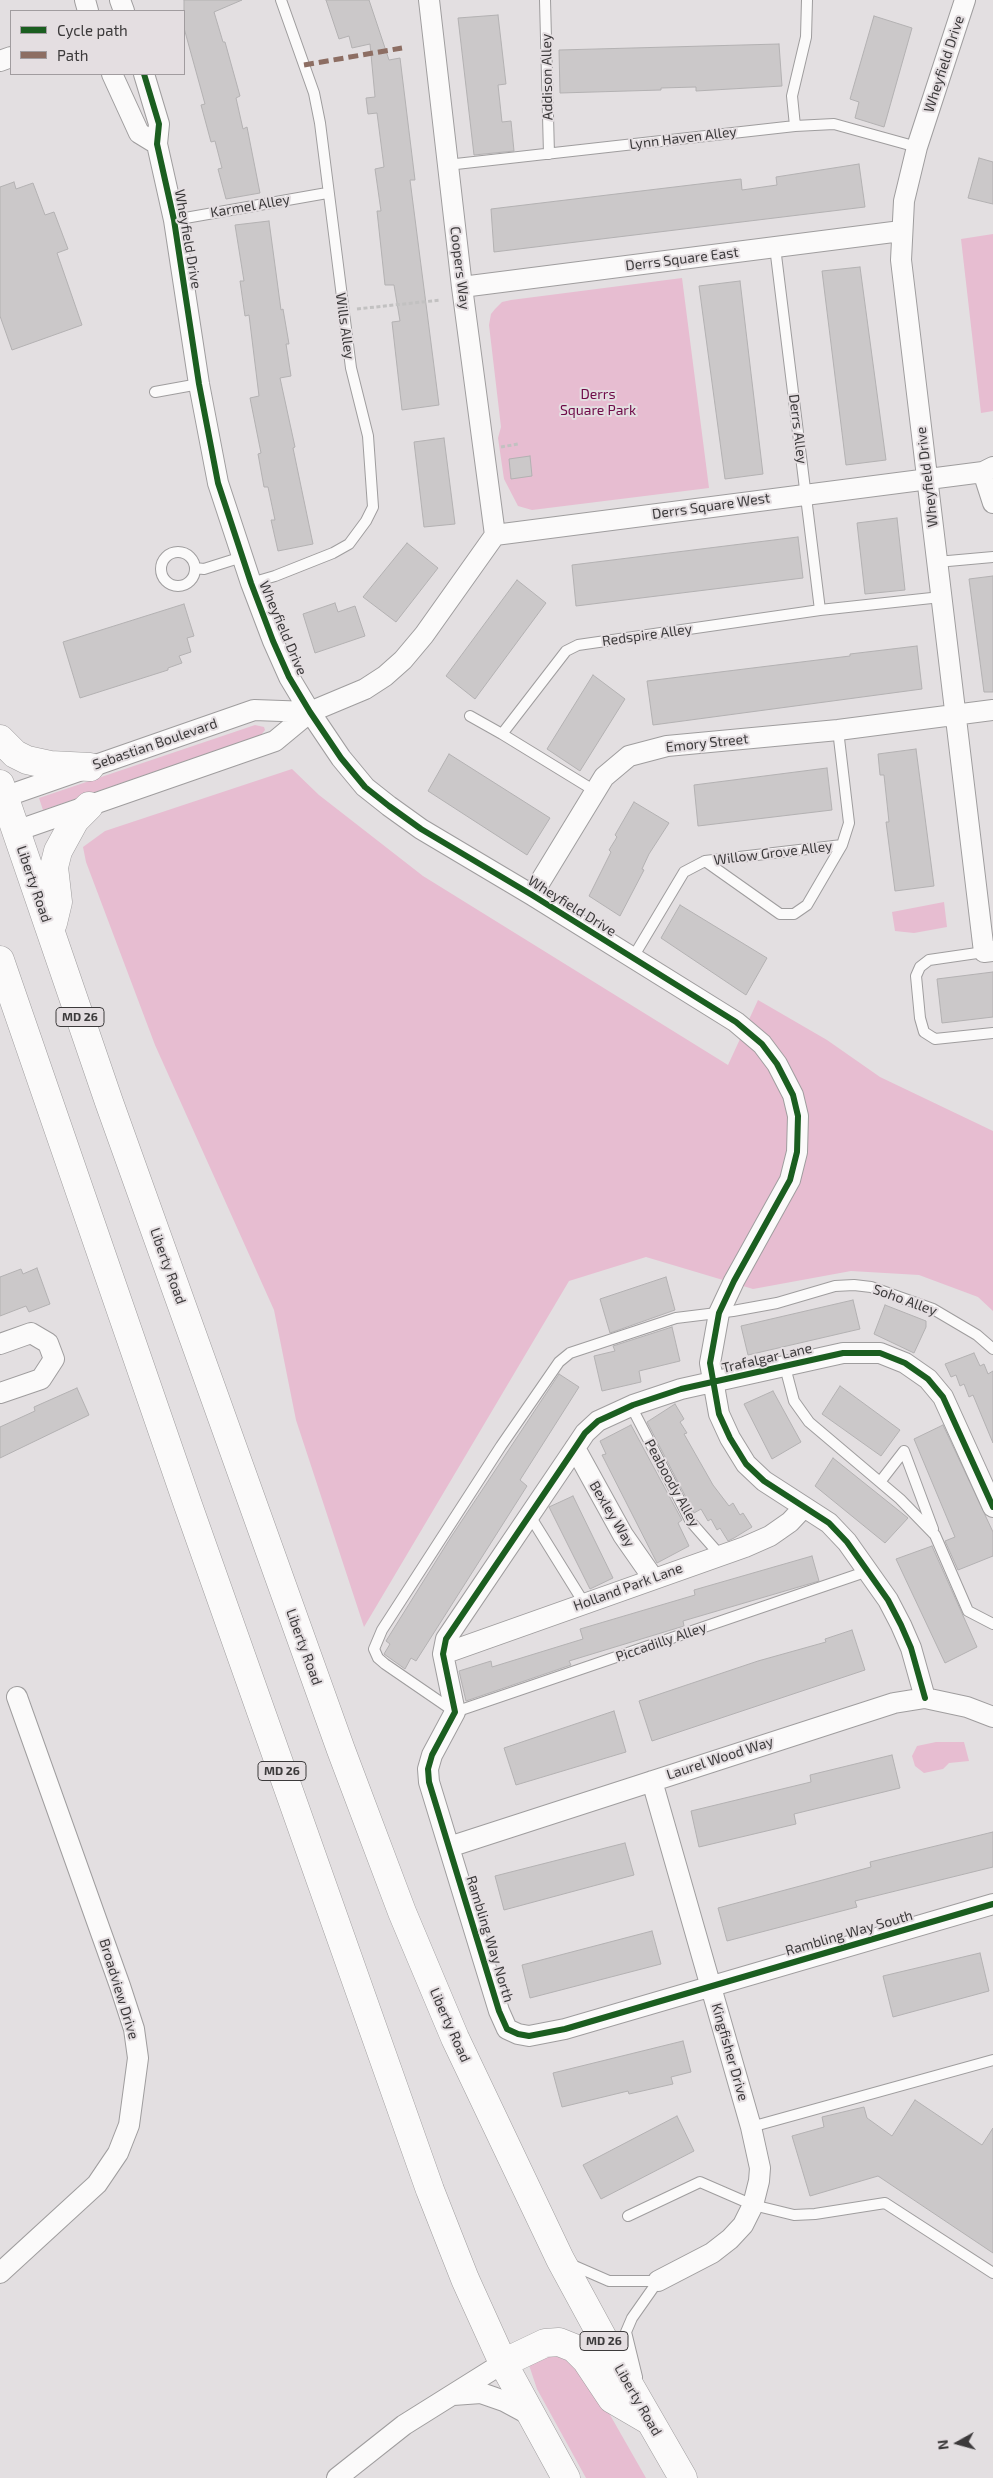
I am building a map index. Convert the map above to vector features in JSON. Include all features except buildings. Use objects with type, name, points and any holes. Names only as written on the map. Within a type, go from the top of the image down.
[{"type":"main road","points":[[0,739],[15,754],[27,760],[50,765],[90,767]]},
{"type":"main road","name":"Liberty Road","points":[[2,791],[324,1704],[402,1912],[455,2038],[560,2259],[649,2421],[683,2478]]},
{"type":"main road","points":[[51,932],[58,902],[54,867],[58,851],[75,820],[89,806]]},
{"type":"main road","name":"MD 26","points":[[0,960],[188,1505],[430,2190],[465,2279],[503,2363],[566,2478]]},
{"type":"main road","points":[[503,2363],[545,2343],[559,2342],[574,2348],[586,2360],[612,2400],[649,2421]]},
{"type":"street","name":"Coopers Way","points":[[428,0],[462,287],[495,535]]},
{"type":"street","name":"Wheyfield Drive","points":[[961,1],[917,147],[904,201],[901,231],[904,287],[941,597],[989,952]]},
{"type":"street","points":[[112,75],[139,133],[158,144]]},
{"type":"street","name":"Wheyfield Drive","points":[[144,75],[159,124],[158,144],[174,220],[199,384],[218,483],[242,558],[281,659],[310,712],[341,758],[371,792],[421,829],[532,895],[736,1022],[762,1044],[776,1064],[793,1095],[798,1116],[797,1152],[790,1180],[738,1274],[719,1313],[710,1363],[719,1414],[730,1438],[746,1464],[764,1482],[829,1523],[847,1542],[888,1600],[901,1625],[911,1648],[925,1698]]},
{"type":"street","name":"Derrs Square East","points":[[462,287],[901,231]]},
{"type":"street","points":[[988,470],[993,503]]},
{"type":"street","name":"Derrs Square West","points":[[495,535],[806,493],[927,480],[988,470]]},
{"type":"street","name":"Sebastian Boulevard","points":[[16,831],[275,742],[310,712],[365,689],[403,660],[424,635],[495,535]]},
{"type":"street","name":"Sebastian Boulevard","points":[[2,791],[90,767],[254,710],[310,712]]},
{"type":"street","name":"Emory Street","points":[[532,895],[604,777],[629,756],[647,750],[838,730],[993,710]]},
{"type":"street","points":[[0,1344],[31,1333],[48,1343],[54,1359],[41,1379],[0,1393]]},
{"type":"street","name":"Trafalgar Lane","points":[[443,1654],[446,1639],[585,1433],[598,1421],[631,1406],[682,1389],[843,1353],[880,1353],[905,1363],[928,1379],[944,1397],[993,1507]]},
{"type":"street","name":"Bexley Way","points":[[575,1448],[623,1535],[652,1578]]},
{"type":"street","name":"Holland Park Lane","points":[[443,1654],[770,1536],[790,1522],[804,1508]]},
{"type":"street","points":[[443,1654],[455,1712]]},
{"type":"street","name":"Broadview Drive","points":[[0,2274],[97,2184],[118,2153],[129,2125],[138,2058],[134,2029],[120,1986],[17,1698]]},
{"type":"street","name":"Laurel Wood Way","points":[[449,1847],[865,1711],[925,1698],[967,1707],[993,1717]]},
{"type":"street","name":"Rambling Way North","points":[[455,1712],[432,1754],[428,1769],[429,1782],[499,2011],[507,2029],[524,2035],[544,2034],[712,1986]]},
{"type":"street","name":"Kingfisher Drive","points":[[652,1781],[712,1986],[751,2127],[760,2168],[753,2205],[743,2225],[730,2239],[712,2253],[658,2281]]},
{"type":"street","name":"Rambling Way South","points":[[712,1986],[993,1904]]},
{"type":"street","points":[[337,2478],[404,2425],[503,2363]]},
{"type":"street","points":[[448,2396],[482,2393],[504,2401],[530,2415]]},
{"type":"lane","name":"Wills Alley","points":[[251,583],[275,576],[333,553],[349,544],[366,521],[373,507],[368,436],[351,368],[327,193],[320,122],[314,93],[281,0]]},
{"type":"lane","name":"Addison Alley","points":[[545,0],[550,154]]},
{"type":"lane","points":[[795,126],[792,96],[806,37],[807,0]]},
{"type":"lane","name":"Lynn Haven Alley","points":[[447,165],[795,126],[834,124],[917,147]]},
{"type":"lane","name":"Karmel Alley","points":[[174,220],[327,193]]},
{"type":"lane","name":"Derrs Alley","points":[[775,247],[820,610]]},
{"type":"lane","points":[[155,392],[199,384]]},
{"type":"lane","points":[[937,562],[993,557]]},
{"type":"lane","points":[[195,568],[204,569],[242,558]]},
{"type":"lane","name":"Redspire Alley","points":[[502,734],[566,651],[578,645],[820,610],[941,597]]},
{"type":"lane","points":[[470,716],[595,791]]},
{"type":"lane","name":"Willow Grove Alley","points":[[705,861],[780,914],[794,914],[807,905],[842,844],[849,823],[838,730]]},
{"type":"lane","name":"Willow Grove Alley","points":[[632,959],[684,872],[705,861],[842,844]]},
{"type":"lane","points":[[989,952],[929,960],[920,966],[916,976],[920,1018],[924,1032],[935,1039],[993,1033]]},
{"type":"lane","name":"Soho Alley","points":[[455,1712],[378,1658],[374,1649],[382,1630],[501,1446],[558,1362],[570,1353],[676,1318],[777,1303],[835,1286],[854,1285],[871,1287],[933,1309],[977,1335],[993,1349]]},
{"type":"lane","points":[[785,1367],[794,1401],[809,1422],[900,1499],[935,1535]]},
{"type":"lane","name":"Peaboody Alley","points":[[631,1406],[691,1522],[720,1555]]},
{"type":"lane","points":[[880,1482],[904,1451],[935,1535],[968,1611],[993,1624]]},
{"type":"lane","points":[[530,1516],[584,1603]]},
{"type":"lane","name":"Piccadilly Alley","points":[[455,1712],[868,1571]]},
{"type":"lane","points":[[751,2127],[993,2060]]},
{"type":"lane","points":[[628,2216],[700,2182],[753,2205],[794,2215],[815,2214],[885,2203],[993,2273]]},
{"type":"lane","points":[[560,2259],[609,2281],[658,2281]]},
{"type":"lane","points":[[649,2421],[626,2332],[632,2318],[658,2281]]},
{"type":"path","points":[[343,310],[441,300]]},
{"type":"path","points":[[499,448],[518,444]]},
{"type":"green space","points":[[993,234],[993,411],[981,413],[961,239]]},
{"type":"green space","name":"Derrs Square Park","points":[[682,278],[709,488],[532,510],[518,506],[504,479],[498,438],[501,427],[489,325],[491,314],[502,302],[511,300]]},
{"type":"green space","points":[[255,725],[264,727],[265,730],[261,735],[43,810],[39,798]]},
{"type":"green space","points":[[292,769],[319,795],[423,876],[728,1065],[758,1000],[827,1040],[880,1077],[993,1131],[993,1311],[978,1297],[919,1275],[851,1271],[753,1289],[646,1257],[569,1281],[364,1627],[296,1420],[274,1310],[155,1045],[86,862],[83,847],[105,831]]},
{"type":"green space","points":[[944,902],[947,927],[914,933],[895,931],[892,912]]},
{"type":"green space","points":[[936,1742],[964,1742],[969,1761],[949,1763],[943,1769],[924,1773],[915,1766],[912,1756],[917,1746]]},
{"type":"green space","points":[[568,2355],[589,2378],[646,2478],[586,2478],[537,2389],[529,2365],[540,2356]]},
{"type":"marked path","points":[[304,65],[402,48]]},
{"type":"cycle path","points":[[144,75],[159,124],[157,144],[174,220],[199,384],[218,483],[251,583],[273,641],[289,677],[310,712],[341,758],[365,787],[421,829],[532,895],[736,1022],[762,1044],[777,1064],[793,1095],[798,1116],[797,1152],[790,1180],[734,1281],[719,1313],[710,1363],[719,1414],[730,1438],[746,1464],[764,1481],[829,1523],[847,1542],[888,1600],[901,1625],[911,1648],[925,1698]]},
{"type":"cycle path","points":[[993,1507],[943,1397],[928,1379],[905,1363],[880,1353],[843,1353],[681,1389],[633,1405],[598,1421],[585,1433],[446,1639],[443,1654],[455,1712],[432,1755],[428,1769],[429,1782],[499,2011],[507,2029],[518,2034],[529,2036],[565,2029],[993,1904]]}]
